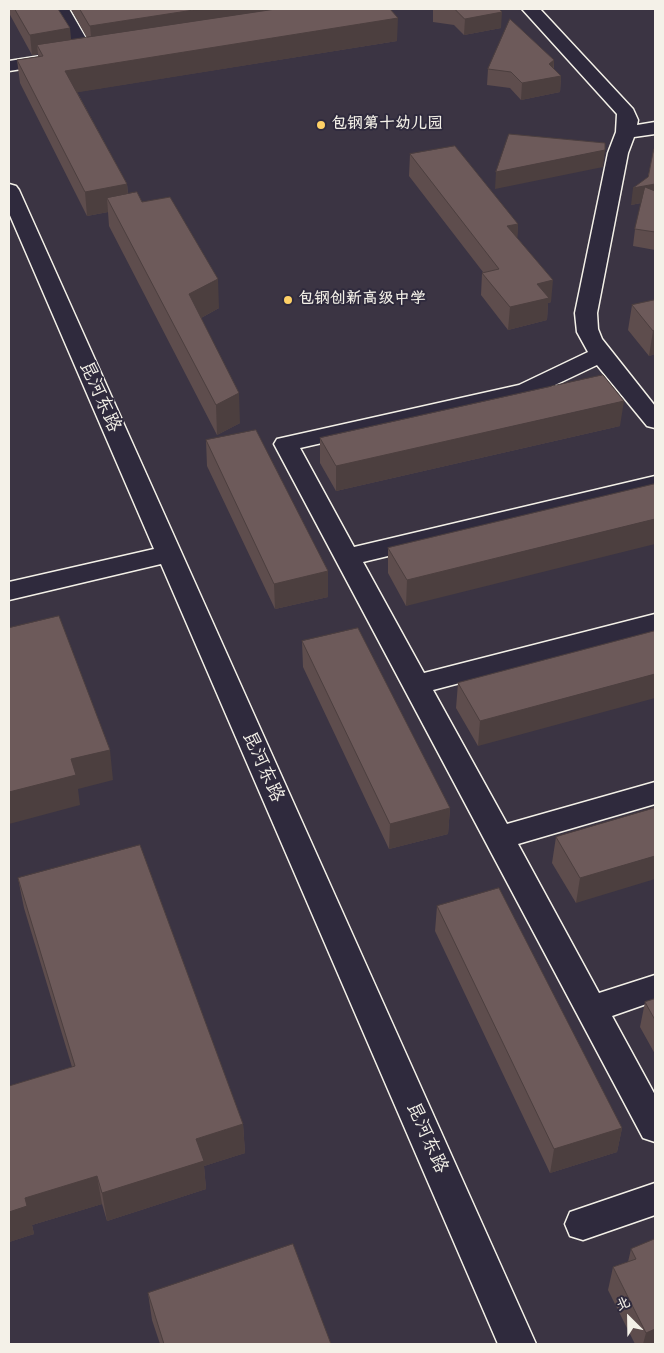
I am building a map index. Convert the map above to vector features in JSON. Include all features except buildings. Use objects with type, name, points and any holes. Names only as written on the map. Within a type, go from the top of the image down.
[{"type":"street","points":[[60,9],[86,54]]},
{"type":"street","points":[[531,9],[626,113],[628,120],[626,132],[618,153],[586,313],[586,327],[602,354],[655,421]]},
{"type":"street","points":[[9,66],[106,51]]},
{"type":"street","points":[[626,132],[655,128]]},
{"type":"street","name":"昆河东路","points":[[9,190],[167,554],[517,1344]]},
{"type":"street","points":[[602,354],[526,390],[286,444],[655,1127]]},
{"type":"street","points":[[347,557],[655,484]]},
{"type":"street","points":[[9,591],[167,554]]},
{"type":"street","points":[[416,685],[655,623]]},
{"type":"street","points":[[499,838],[655,793]]},
{"type":"street","points":[[591,1009],[655,988]]},
{"type":"street","points":[[583,1224],[655,1199]]},
{"type":"place","name":"包钢第十幼儿园","points":[[321,125]]},
{"type":"place","name":"包钢创新高级中学","points":[[288,300]]}]
